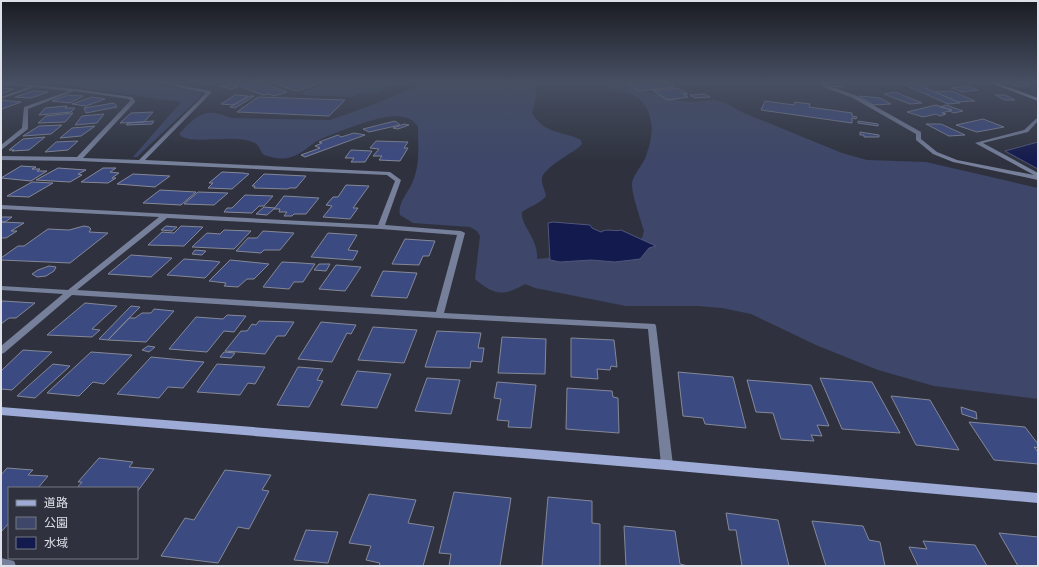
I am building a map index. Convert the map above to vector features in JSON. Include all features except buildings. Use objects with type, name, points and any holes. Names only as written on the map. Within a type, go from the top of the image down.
[{"type":"street","points":[[1,148],[26,129],[26,108]]},
{"type":"street","points":[[79,159],[126,108]]},
{"type":"street","points":[[140,162],[193,108]]},
{"type":"street","points":[[875,108],[920,134],[918,139],[935,153],[955,161],[1038,178]]},
{"type":"street","points":[[1038,118],[1026,131],[978,143],[1038,175]]},
{"type":"street","points":[[1,158],[79,159],[388,173],[398,180],[381,227]]},
{"type":"street","points":[[1,206],[381,227],[462,233],[439,315]]},
{"type":"street","points":[[1,352],[69,293],[166,215]]},
{"type":"street","points":[[1,288],[439,315],[652,326],[667,465]]},
{"type":"street","points":[[1,410],[667,465],[1038,498]]},
{"type":"green space","points":[[175,108],[188,108],[137,157],[133,157]]},
{"type":"green space","points":[[363,108],[533,108],[532,113],[537,120],[548,129],[581,140],[582,144],[578,148],[552,166],[544,174],[542,180],[546,196],[541,201],[522,212],[522,217],[535,245],[537,259],[634,250],[642,238],[644,231],[632,183],[645,159],[650,142],[652,128],[650,115],[647,108],[736,108],[842,153],[867,160],[926,162],[1038,188],[1038,399],[934,386],[878,370],[816,345],[751,314],[722,308],[698,306],[626,306],[535,288],[525,284],[511,291],[493,291],[475,279],[480,236],[477,231],[470,227],[413,223],[400,215],[400,206],[415,175],[418,154],[418,127],[414,122],[405,117],[388,116],[357,125],[315,142],[299,154],[284,158],[274,158],[264,155],[255,143],[247,140],[202,140],[184,138],[179,134],[196,118],[207,113],[221,114],[230,118],[330,120]]},
{"type":"water","points":[[1038,142],[1038,169],[1005,151]]},
{"type":"water","points":[[553,222],[590,225],[592,228],[601,232],[606,230],[621,230],[656,246],[649,248],[640,259],[615,262],[591,260],[560,262],[550,260],[548,223]]}]
